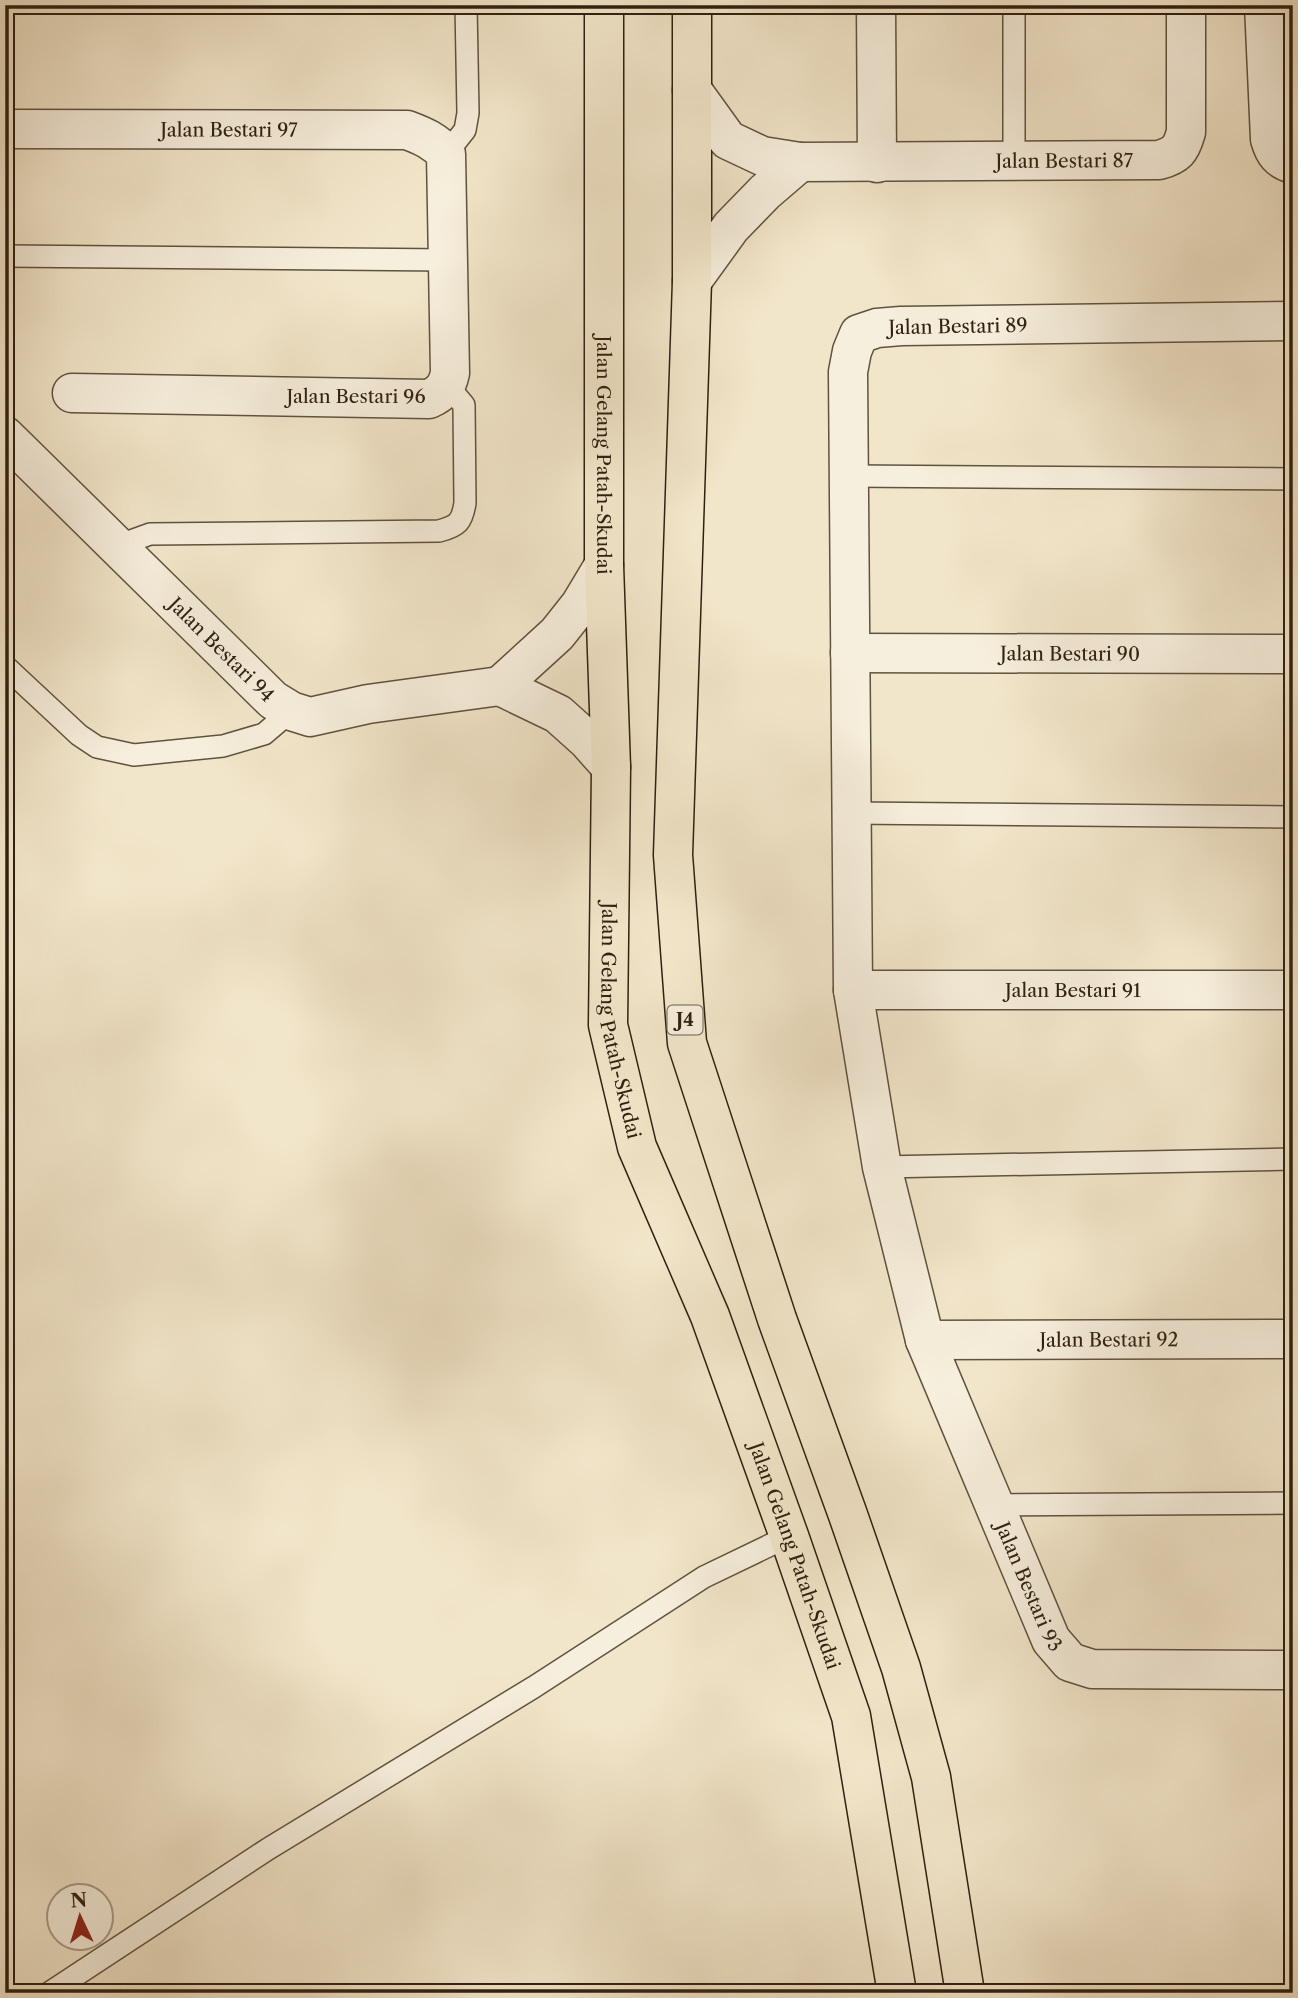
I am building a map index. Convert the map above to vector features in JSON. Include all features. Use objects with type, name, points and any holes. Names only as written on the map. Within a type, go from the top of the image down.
[{"type":"main road","name":"Jalan Gelang Patah-Skudai","points":[[604,5],[604,565],[611,767],[608,1025],[637,1147],[710,1316],[851,1716],[897,1993]]},
{"type":"main road","name":"J4","points":[[692,5],[692,281],[673,855],[687,1043],[777,1319],[901,1668],[931,1777],[965,1993]]},
{"type":"street","points":[[876,5],[877,163]]},
{"type":"street","name":"Jalan Bestari 87","points":[[692,90],[728,140],[762,156],[800,162],[1159,160],[1173,156],[1182,146],[1186,132],[1186,5]]},
{"type":"street","points":[[1274,10],[1270,139],[1283,158]]},
{"type":"street","name":"Jalan Bestari 97","points":[[5,129],[407,130],[425,137],[446,154]]},
{"type":"street","name":"Jalan Bestari 96","points":[[72,393],[429,399],[439,394],[447,385],[450,373],[446,154]]},
{"type":"street","points":[[692,281],[731,227],[765,192],[800,162]]},
{"type":"street","name":"Jalan Bestari 89","points":[[853,990],[848,372],[859,334],[877,328],[901,326],[1293,321]]},
{"type":"street","name":"Jalan Bestari 94","points":[[5,436],[273,700],[292,711],[310,717],[368,704],[500,686]]},
{"type":"street","points":[[604,565],[580,604],[557,634],[500,686],[558,714],[587,740],[611,767]]},
{"type":"street","name":"Jalan Bestari 90","points":[[850,653],[1293,654]]},
{"type":"street","name":"Jalan Bestari 91","points":[[853,990],[1293,990]]},
{"type":"street","name":"Jalan Bestari 93","points":[[853,990],[882,1167],[925,1340],[1051,1640],[1070,1662],[1092,1669],[1293,1670]]},
{"type":"street","name":"Jalan Bestari 92","points":[[925,1340],[1293,1339]]},
{"type":"lane","points":[[446,154],[465,130],[468,114],[466,5]]},
{"type":"lane","points":[[1014,5],[1014,161]]},
{"type":"lane","points":[[5,256],[448,260]]},
{"type":"lane","points":[[117,546],[150,534],[439,531],[453,527],[463,517],[466,503],[464,405],[447,385]]},
{"type":"lane","points":[[849,476],[1293,479]]},
{"type":"lane","points":[[5,666],[79,735],[97,747],[134,755],[223,746],[264,734],[292,711]]},
{"type":"lane","points":[[851,813],[1293,817]]},
{"type":"lane","points":[[882,1167],[1293,1159]]},
{"type":"lane","points":[[994,1505],[1293,1503]]},
{"type":"lane","points":[[50,1993],[268,1849],[534,1687],[704,1577],[789,1536]]}]
